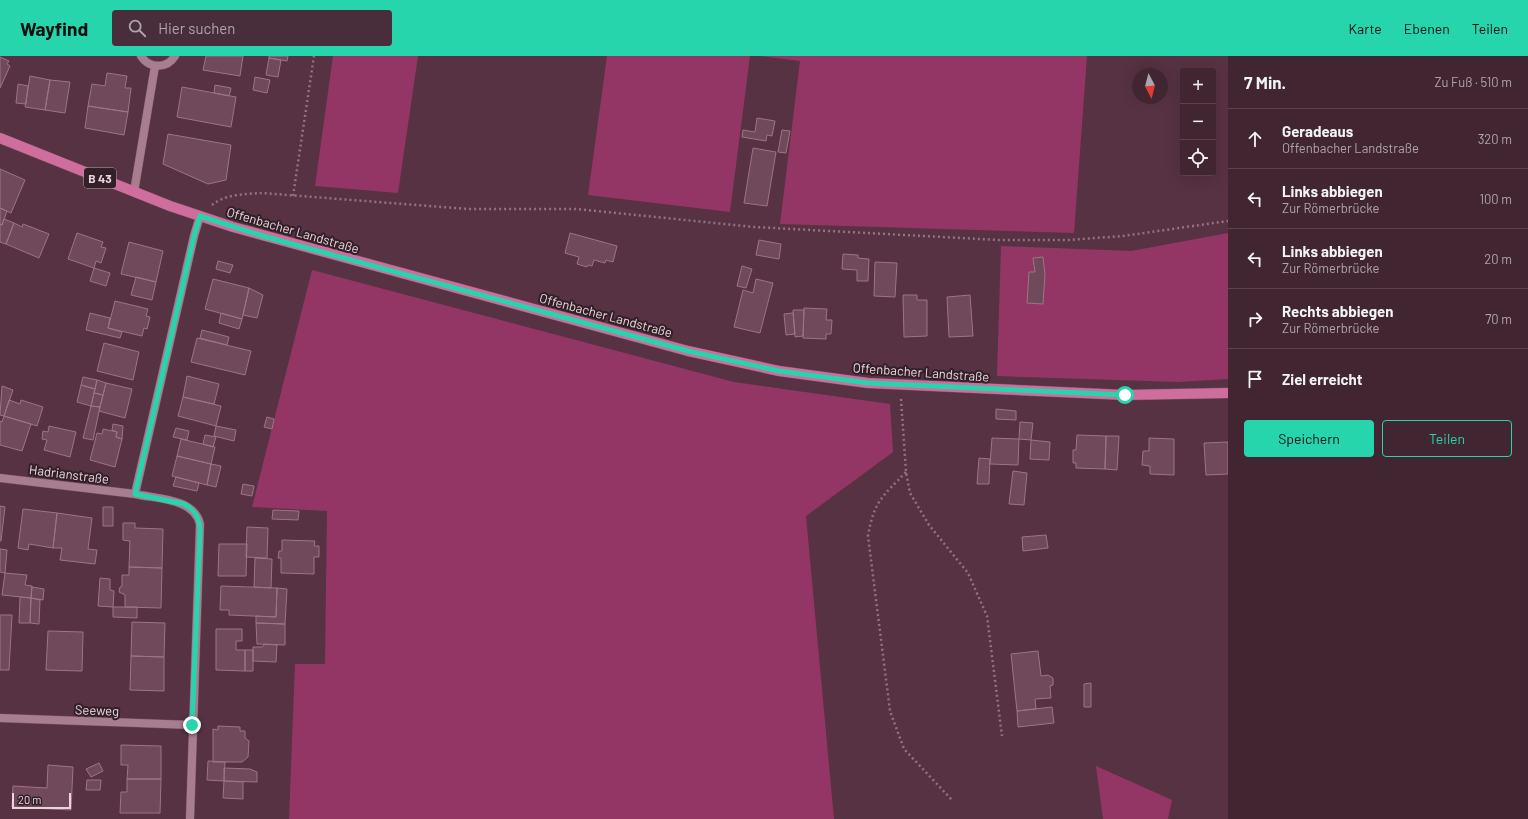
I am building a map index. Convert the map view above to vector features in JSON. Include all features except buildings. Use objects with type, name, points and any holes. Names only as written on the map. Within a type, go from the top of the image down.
[{"type":"main road","name":"Offenbacher Landstraße","points":[[0,138],[134,192],[200,216],[266,237],[688,351],[810,376],[900,384],[1117,395],[1228,394]]},
{"type":"street","points":[[141,56],[144,60],[155,66],[168,64],[175,56]]},
{"type":"street","points":[[134,192],[155,66]]},
{"type":"street","points":[[135,494],[192,244],[200,216]]},
{"type":"street","name":"Hadrianstraße","points":[[0,478],[135,494],[184,504],[190,508],[198,518],[200,531],[192,725],[190,819]]},
{"type":"street","name":"Seeweg","points":[[0,718],[192,725]]},
{"type":"path","points":[[293,196],[314,56]]},
{"type":"path","points":[[200,216],[215,203],[229,197],[262,193],[468,209],[576,209],[754,227],[999,240],[1069,240],[1123,236],[1228,221]]},
{"type":"path","points":[[900,384],[906,472],[910,493],[916,506],[929,525],[968,573],[987,616],[1002,736]]},
{"type":"path","points":[[906,472],[876,505],[872,515],[868,536],[890,711],[904,749],[953,801]]},
{"type":"shaded area","points":[[333,56],[418,56],[398,193],[315,186]]},
{"type":"shaded area","points":[[607,56],[750,56],[730,212],[588,195]]},
{"type":"shaded area","points":[[759,56],[1087,56],[1074,233],[780,224],[800,61]]},
{"type":"shaded area","points":[[1228,233],[1228,379],[1178,382],[997,376],[1001,246],[1131,251]]},
{"type":"shaded area","points":[[312,270],[734,382],[890,404],[893,452],[806,516],[834,819],[289,819],[295,664],[325,664],[327,511],[252,507]]},
{"type":"shaded area","points":[[1096,766],[1172,800],[1168,819],[1103,819]]},
{"type":"route","points":[[192,725],[200,524],[195,512],[184,504],[135,494],[194,236],[200,216],[266,237],[688,351],[779,371],[868,383],[1125,395]]}]
